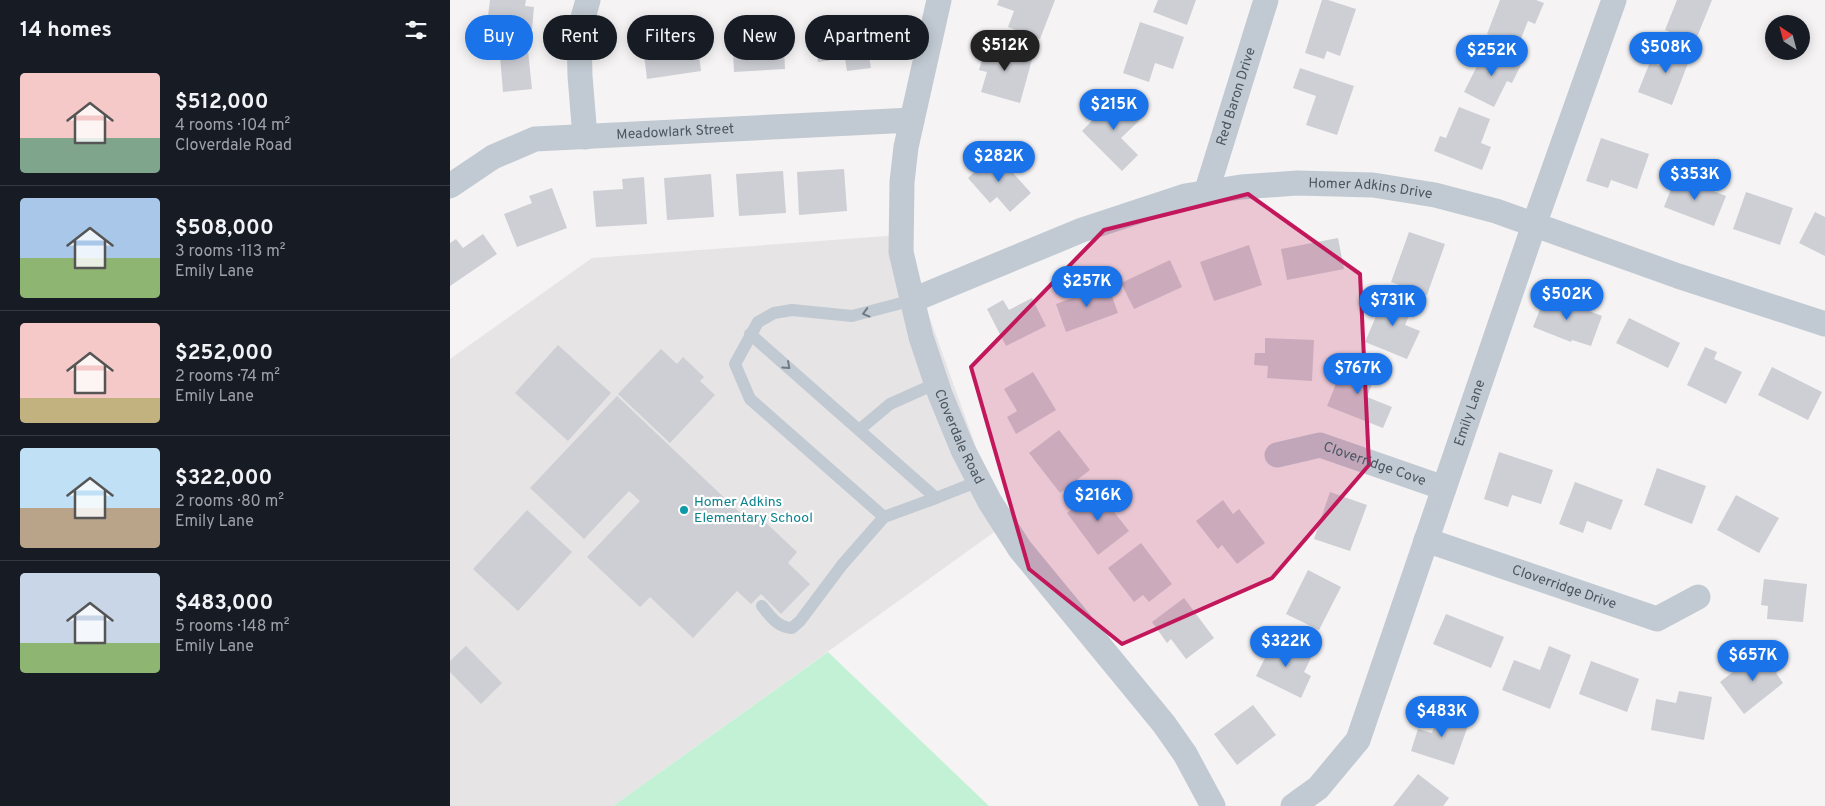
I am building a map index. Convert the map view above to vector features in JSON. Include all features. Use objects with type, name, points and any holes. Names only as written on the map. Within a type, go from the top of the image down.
[{"type":"street","points":[[585,137],[580,76],[579,32],[588,0]]},
{"type":"street","name":"Cloverdale Road","points":[[939,0],[906,147],[902,182],[901,252],[921,337],[963,450],[990,502],[1020,548],[1164,724],[1185,754],[1213,806]]},
{"type":"street","name":"Red Baron Drive","points":[[1206,193],[1266,0]]},
{"type":"street","name":"Emily Lane","points":[[1293,806],[1318,788],[1358,740],[1534,225],[1614,0]]},
{"type":"street","name":"Meadowlark Street","points":[[450,186],[492,157],[535,139],[912,120]]},
{"type":"street","name":"Homer Adkins Drive","points":[[913,300],[1082,230],[1144,208],[1185,196],[1241,187],[1298,183],[1373,185],[1444,198],[1496,211],[1678,276],[1825,324]]},
{"type":"street","name":"Cloverridge Cove","points":[[1277,455],[1320,445],[1444,488]]},
{"type":"street","name":"Cloverridge Drive","points":[[1426,540],[1657,619],[1698,597]]},
{"type":"lane","points":[[884,517],[750,399],[735,364],[758,322],[774,313],[792,310],[852,316],[913,300]]},
{"type":"lane","points":[[750,334],[936,498]]},
{"type":"lane","points":[[859,430],[890,404],[937,383]]},
{"type":"lane","points":[[762,606],[776,622],[784,627],[792,628],[800,622],[842,564],[884,517],[979,481]]},
{"type":"highlighted area","points":[[1248,194],[1360,274],[1369,465],[1272,578],[1122,644],[1029,569],[971,367],[1104,230]]},
{"type":"shaded area","points":[[900,235],[1004,525],[613,806],[450,806],[450,359],[592,258]]},
{"type":"green space","points":[[828,652],[989,806],[613,806]]},
{"type":"building","points":[[490,0],[526,0],[525,6],[534,7],[533,18],[533,15],[488,15]]},
{"type":"building","points":[[999,0],[1055,0],[1040,39],[1008,27],[1014,11],[997,5]]},
{"type":"building","points":[[1158,0],[1196,0],[1187,25],[1153,12]]},
{"type":"building","points":[[1322,0],[1328,0],[1356,9],[1340,56],[1327,51],[1324,59],[1305,53]]},
{"type":"building","points":[[1500,0],[1536,0],[1544,3],[1535,24],[1528,21],[1518,46],[1487,34]]},
{"type":"building","points":[[1677,0],[1712,0],[1695,42],[1665,30]]},
{"type":"building","points":[[1140,22],[1184,37],[1173,69],[1155,63],[1149,82],[1123,73]]},
{"type":"building","points":[[1668,41],[1693,50],[1672,105],[1638,92],[1650,62],[1659,65]]},
{"type":"building","points":[[987,43],[1033,56],[1020,103],[981,92],[987,72],[979,70]]},
{"type":"building","points":[[1486,48],[1521,65],[1512,83],[1507,81],[1494,107],[1464,92]]},
{"type":"building","points":[[500,60],[529,60],[532,89],[503,92]]},
{"type":"building","points":[[645,60],[700,60],[701,71],[647,79]]},
{"type":"building","points":[[733,60],[785,60],[785,69],[734,72]]},
{"type":"building","points":[[845,60],[870,60],[871,68],[847,71]]},
{"type":"building","points":[[1300,68],[1354,86],[1337,135],[1306,125],[1316,96],[1293,88]]},
{"type":"building","points":[[1118,94],[1142,118],[1121,138],[1138,155],[1122,171],[1082,131]]},
{"type":"building","points":[[1459,107],[1490,119],[1481,143],[1491,147],[1482,170],[1434,151],[1440,136],[1446,138]]},
{"type":"building","points":[[1601,138],[1649,154],[1637,189],[1611,180],[1608,188],[1586,181]]},
{"type":"building","points":[[995,153],[1031,193],[1010,212],[997,197],[990,203],[968,178]]},
{"type":"building","points":[[844,169],[847,211],[799,215],[797,172]]},
{"type":"building","points":[[783,171],[786,213],[739,216],[736,174]]},
{"type":"building","points":[[711,174],[714,217],[667,220],[664,178]]},
{"type":"building","points":[[1676,176],[1726,196],[1714,226],[1664,207]]},
{"type":"building","points":[[644,177],[647,224],[596,227],[593,191],[623,189],[622,179]]},
{"type":"building","points":[[552,188],[567,228],[517,247],[504,214],[532,203],[529,196]]},
{"type":"building","points":[[1746,192],[1793,208],[1780,245],[1733,229]]},
{"type":"building","points":[[1815,212],[1825,217],[1825,256],[1799,243]]},
{"type":"building","points":[[1409,232],[1445,244],[1427,295],[1391,282]]},
{"type":"building","points":[[483,234],[497,254],[450,286],[450,243],[456,239],[463,248]]},
{"type":"building","points":[[1338,238],[1344,269],[1287,280],[1281,249]]},
{"type":"building","points":[[1249,245],[1262,285],[1214,301],[1200,262]]},
{"type":"building","points":[[1170,260],[1182,287],[1134,309],[1121,283]]},
{"type":"building","points":[[1108,285],[1118,313],[1066,332],[1056,304]]},
{"type":"building","points":[[1386,293],[1414,304],[1405,325],[1420,331],[1407,359],[1365,342]]},
{"type":"building","points":[[1546,294],[1602,316],[1591,346],[1572,340],[1571,342],[1533,327]]},
{"type":"building","points":[[1032,298],[1046,326],[1006,346],[987,309],[1003,300],[1009,310]]},
{"type":"building","points":[[1629,318],[1680,343],[1668,368],[1616,343]]},
{"type":"building","points":[[1265,338],[1314,340],[1312,381],[1267,378],[1268,366],[1254,365],[1255,353],[1265,353]]},
{"type":"building","points":[[558,345],[611,393],[568,441],[515,393]]},
{"type":"building","points":[[1705,347],[1717,352],[1714,359],[1742,372],[1726,404],[1687,385]]},
{"type":"building","points":[[661,349],[677,364],[683,357],[704,377],[700,381],[715,395],[670,443],[618,394]]},
{"type":"building","points":[[1346,359],[1377,371],[1367,397],[1392,407],[1383,428],[1327,406]]},
{"type":"building","points":[[1772,367],[1822,392],[1808,420],[1758,395]]},
{"type":"building","points":[[1033,372],[1056,410],[1016,434],[1007,417],[1017,411],[1004,389]]},
{"type":"building","name":"Homer Adkins Elementary School","points":[[617,396],[754,526],[761,518],[797,552],[788,563],[810,584],[781,614],[761,594],[751,604],[737,591],[693,638],[650,597],[640,607],[587,557],[640,501],[629,491],[584,539],[530,488]]},
{"type":"building","points":[[1059,430],[1090,470],[1060,493],[1029,453]]},
{"type":"building","points":[[1499,452],[1553,470],[1541,504],[1512,495],[1508,507],[1484,499]]},
{"type":"building","points":[[1657,468],[1706,486],[1692,524],[1644,505]]},
{"type":"building","points":[[1575,482],[1623,500],[1611,530],[1587,521],[1583,533],[1559,524]]},
{"type":"building","points":[[1097,490],[1129,531],[1098,555],[1067,513]]},
{"type":"building","points":[[1330,492],[1367,505],[1350,551],[1314,539]]},
{"type":"building","points":[[1736,495],[1779,518],[1759,553],[1717,530]]},
{"type":"building","points":[[1223,500],[1233,514],[1239,509],[1265,543],[1237,564],[1222,545],[1218,549],[1196,521]]},
{"type":"building","points":[[527,510],[572,552],[518,611],[473,569]]},
{"type":"building","points":[[1141,543],[1172,584],[1149,602],[1143,595],[1134,602],[1108,568]]},
{"type":"building","points":[[1308,570],[1341,587],[1319,630],[1286,614]]},
{"type":"building","points":[[1764,579],[1807,584],[1803,622],[1767,619],[1768,606],[1761,605]]},
{"type":"building","points":[[1184,598],[1214,638],[1186,659],[1171,639],[1167,643],[1152,622]]},
{"type":"building","points":[[1446,614],[1504,637],[1491,668],[1433,644]]},
{"type":"building","points":[[1275,638],[1312,656],[1304,672],[1311,676],[1301,698],[1256,676]]},
{"type":"building","points":[[466,646],[502,683],[481,704],[450,672],[450,661]]},
{"type":"building","points":[[1549,646],[1571,655],[1550,709],[1502,690],[1514,660],[1540,670]]},
{"type":"building","points":[[1756,654],[1763,664],[1773,656],[1782,668],[1776,673],[1783,683],[1744,714],[1720,682]]},
{"type":"building","points":[[1591,661],[1639,679],[1627,712],[1579,694]]},
{"type":"building","points":[[1679,691],[1712,697],[1704,740],[1651,730],[1656,699],[1676,703]]},
{"type":"building","points":[[1253,705],[1276,735],[1237,765],[1214,734]]},
{"type":"building","points":[[1440,709],[1470,720],[1454,765],[1411,751],[1418,729],[1432,733]]},
{"type":"building","points":[[1418,774],[1449,798],[1443,806],[1393,806]]},
{"type":"place","name":"Homer Adkins Elementary School","points":[[684,510]]}]
